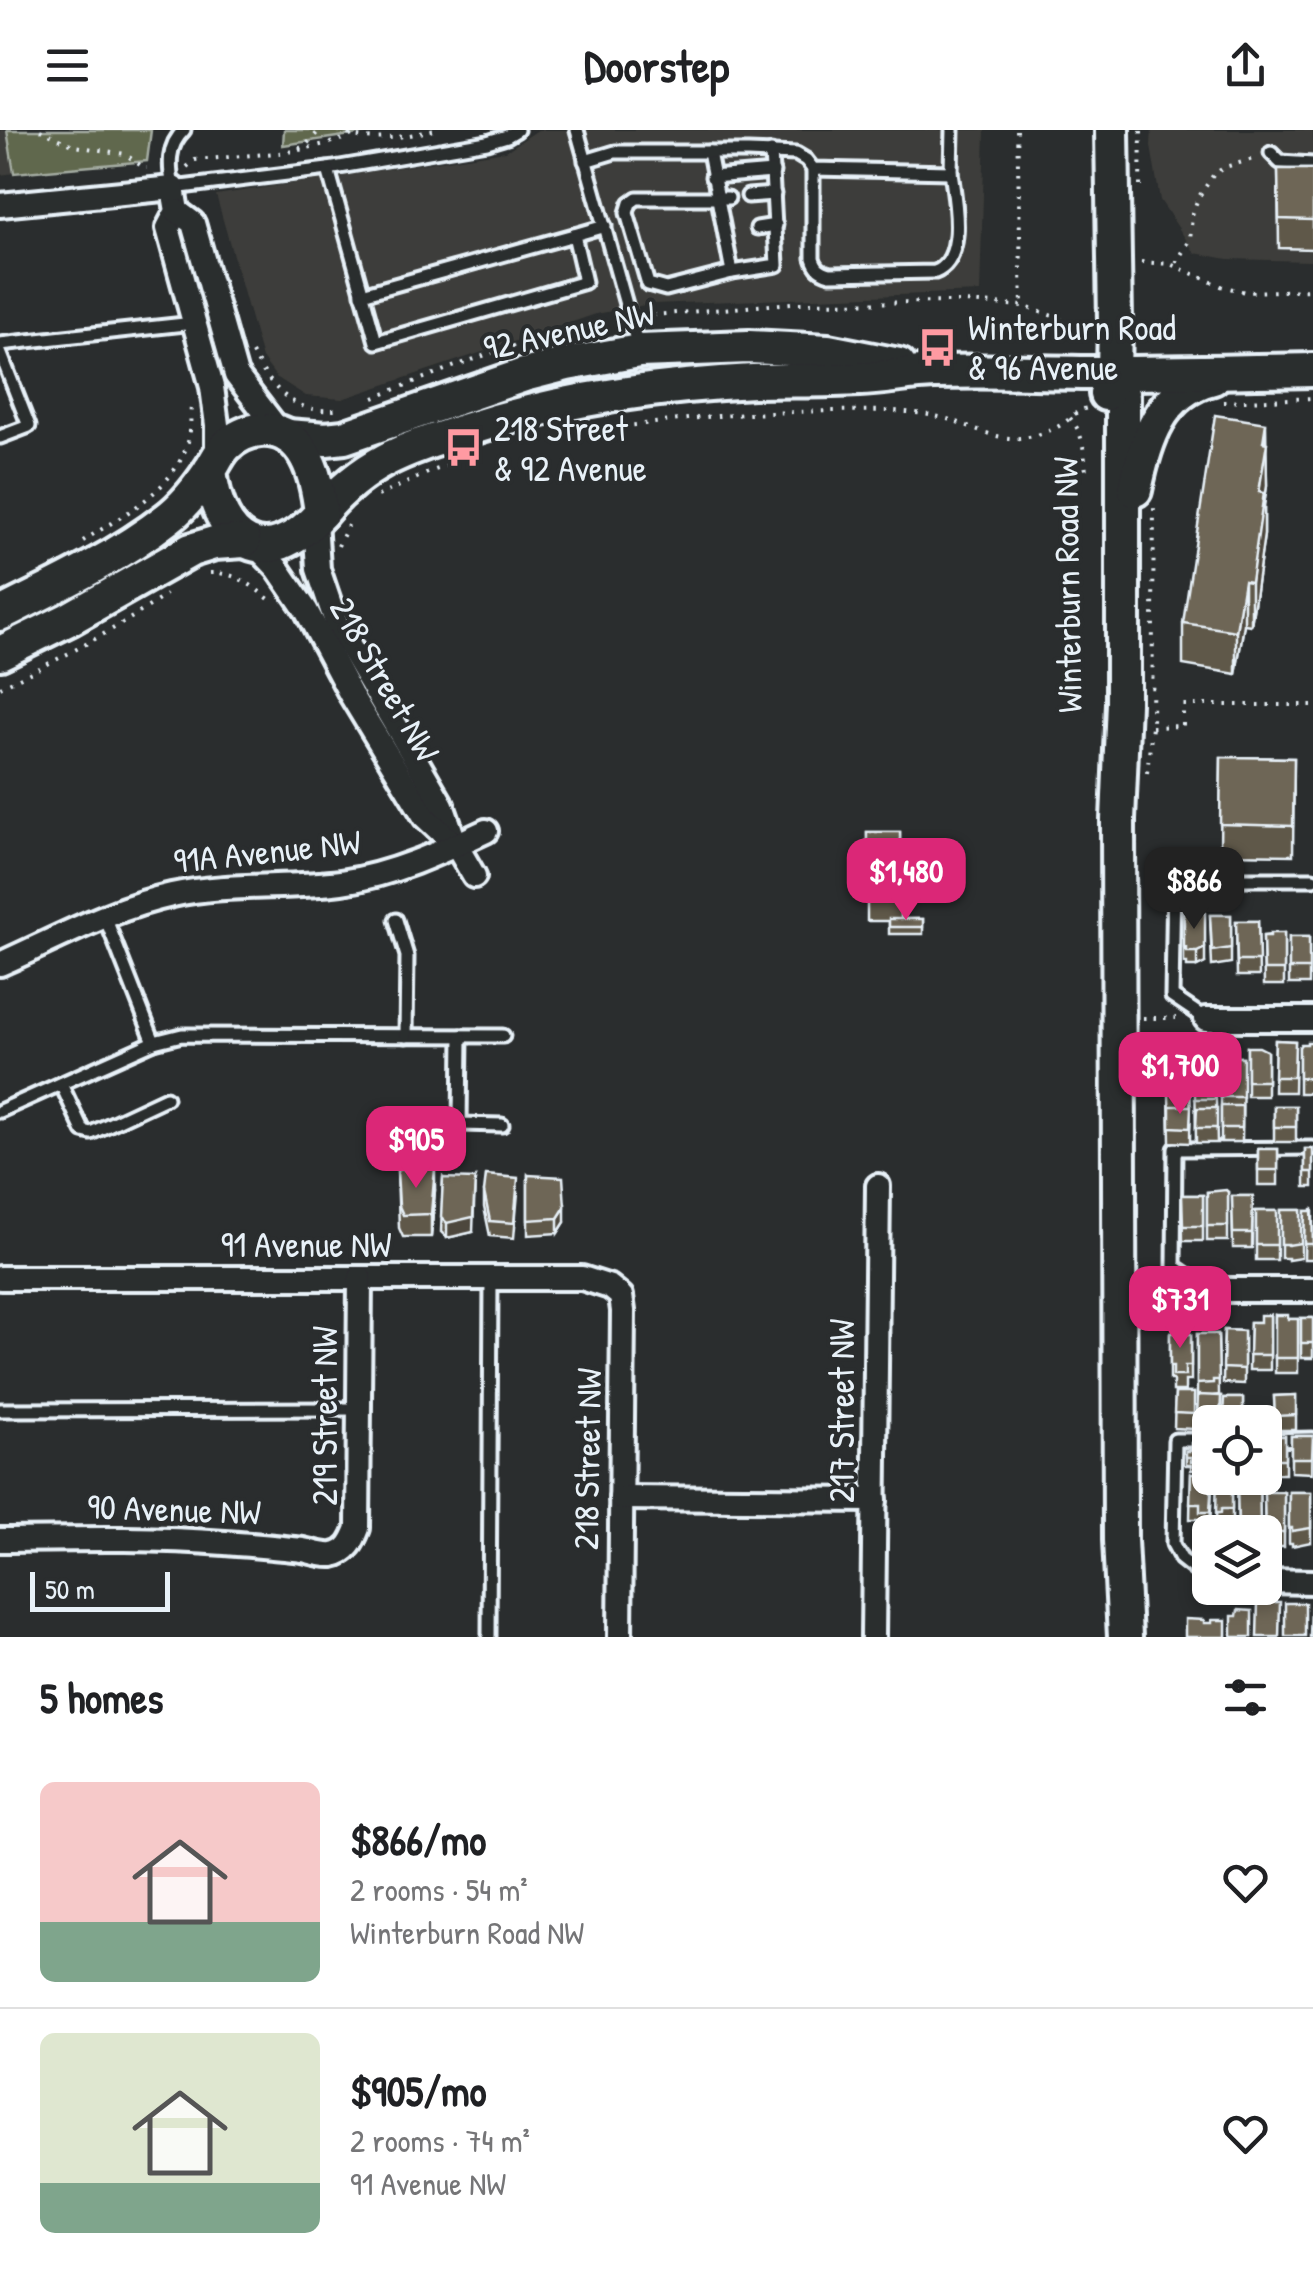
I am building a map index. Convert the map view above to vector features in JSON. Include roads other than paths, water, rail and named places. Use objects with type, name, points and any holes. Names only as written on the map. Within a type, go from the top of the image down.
[{"type":"main road","name":"Winterburn Road NW","points":[[1112,130],[1114,373],[1123,397],[1118,797],[1120,1540],[1125,1637]]},
{"type":"main road","name":"92 Avenue NW","points":[[0,614],[76,575],[159,525],[176,512],[228,443],[242,434],[258,430],[326,439],[347,436],[524,375],[639,351],[749,347],[828,351],[933,372]]},
{"type":"main road","points":[[1122,576],[1142,459],[1171,400],[1197,382],[1237,372],[1313,370]]},
{"type":"main road","name":"92 Avenue NW","points":[[0,653],[69,620],[191,550],[214,544],[273,545],[290,540],[329,517],[361,473],[391,457],[426,442],[563,403],[749,382],[933,372],[1237,372]]},
{"type":"main road","name":"Winterburn Road NW","points":[[1114,373],[1102,403],[1102,658],[1118,797]]},
{"type":"main road","points":[[283,433],[299,446],[315,474],[329,517]]},
{"type":"main road","points":[[214,463],[213,492],[220,510],[226,523],[250,543]]},
{"type":"main road","name":"Winterburn Road NW","points":[[1110,1637],[1120,1540]]},
{"type":"street","points":[[0,206],[175,200]]},
{"type":"street","points":[[175,200],[168,228],[216,405],[214,463]]},
{"type":"street","points":[[175,200],[193,223],[236,375],[283,433]]},
{"type":"street","name":"218 Street NW","points":[[329,517],[318,570],[337,625],[442,804],[456,845],[474,876]]},
{"type":"street","name":"218 Street NW","points":[[250,543],[278,570],[306,610],[351,695],[425,817],[456,845]]},
{"type":"street","name":"91A Avenue NW","points":[[0,964],[104,917],[172,895],[372,876],[407,866],[486,831]]},
{"type":"street","points":[[1206,1019],[1313,1019]]},
{"type":"street","name":"217 Street NW","points":[[873,1637],[878,1186]]},
{"type":"street","name":"91 Avenue NW","points":[[0,1278],[582,1278],[610,1286]]},
{"type":"street","name":"219 Street NW","points":[[345,1551],[358,1528],[360,1278]]},
{"type":"street","name":"218 Street NW","points":[[610,1286],[622,1296],[623,1311],[620,1637]]},
{"type":"street","points":[[1209,1290],[1313,1290]]},
{"type":"street","points":[[621,1498],[875,1500]]},
{"type":"street","name":"90 Avenue NW","points":[[0,1540],[158,1539],[306,1550],[323,1555],[345,1551]]},
{"type":"street","points":[[1282,1581],[1313,1582]]},
{"type":"lane","points":[[184,130],[172,144],[169,168],[175,200],[488,142],[516,130]]},
{"type":"lane","points":[[577,130],[639,351]]},
{"type":"lane","points":[[585,160],[616,152],[796,154],[813,169],[815,266],[830,274],[935,272],[951,261],[956,246],[952,130]]},
{"type":"lane","points":[[709,152],[712,177],[723,198],[731,232],[732,272]]},
{"type":"lane","points":[[723,198],[637,198],[630,203],[627,212],[648,284],[666,289],[777,265],[772,152]]},
{"type":"lane","points":[[1271,153],[1280,162],[1313,164]]},
{"type":"lane","points":[[328,169],[376,342],[585,282],[574,235]]},
{"type":"lane","points":[[813,169],[952,172]]},
{"type":"lane","points":[[712,177],[772,172]]},
{"type":"lane","points":[[748,196],[774,194]]},
{"type":"lane","points":[[757,228],[776,225]]},
{"type":"lane","points":[[362,294],[605,226]]},
{"type":"lane","points":[[0,344],[194,322]]},
{"type":"lane","points":[[0,352],[4,375],[28,426],[0,437]]},
{"type":"lane","points":[[1206,1019],[1172,996],[1174,879],[1313,879]]},
{"type":"lane","points":[[104,917],[154,1042]]},
{"type":"lane","points":[[396,920],[406,956],[406,1036]]},
{"type":"lane","points":[[0,1110],[154,1042],[182,1034],[503,1036]]},
{"type":"lane","points":[[461,1036],[460,1124],[502,1124]]},
{"type":"lane","points":[[60,1084],[82,1132],[90,1133],[166,1098]]},
{"type":"lane","points":[[1209,1290],[1174,1266],[1175,1149],[1313,1148]]},
{"type":"lane","points":[[489,1637],[491,1279]]},
{"type":"lane","points":[[0,1410],[359,1409]]},
{"type":"lane","points":[[1192,1440],[1175,1440],[1173,1544],[1181,1559],[1192,1568]]},
{"type":"lane","points":[[1282,1440],[1313,1440]]},
{"type":"place","name":"Winterburn Road & 96 Avenue","points":[[938,347]]},
{"type":"place","name":"218 Street & 92 Avenue","points":[[464,448]]}]
